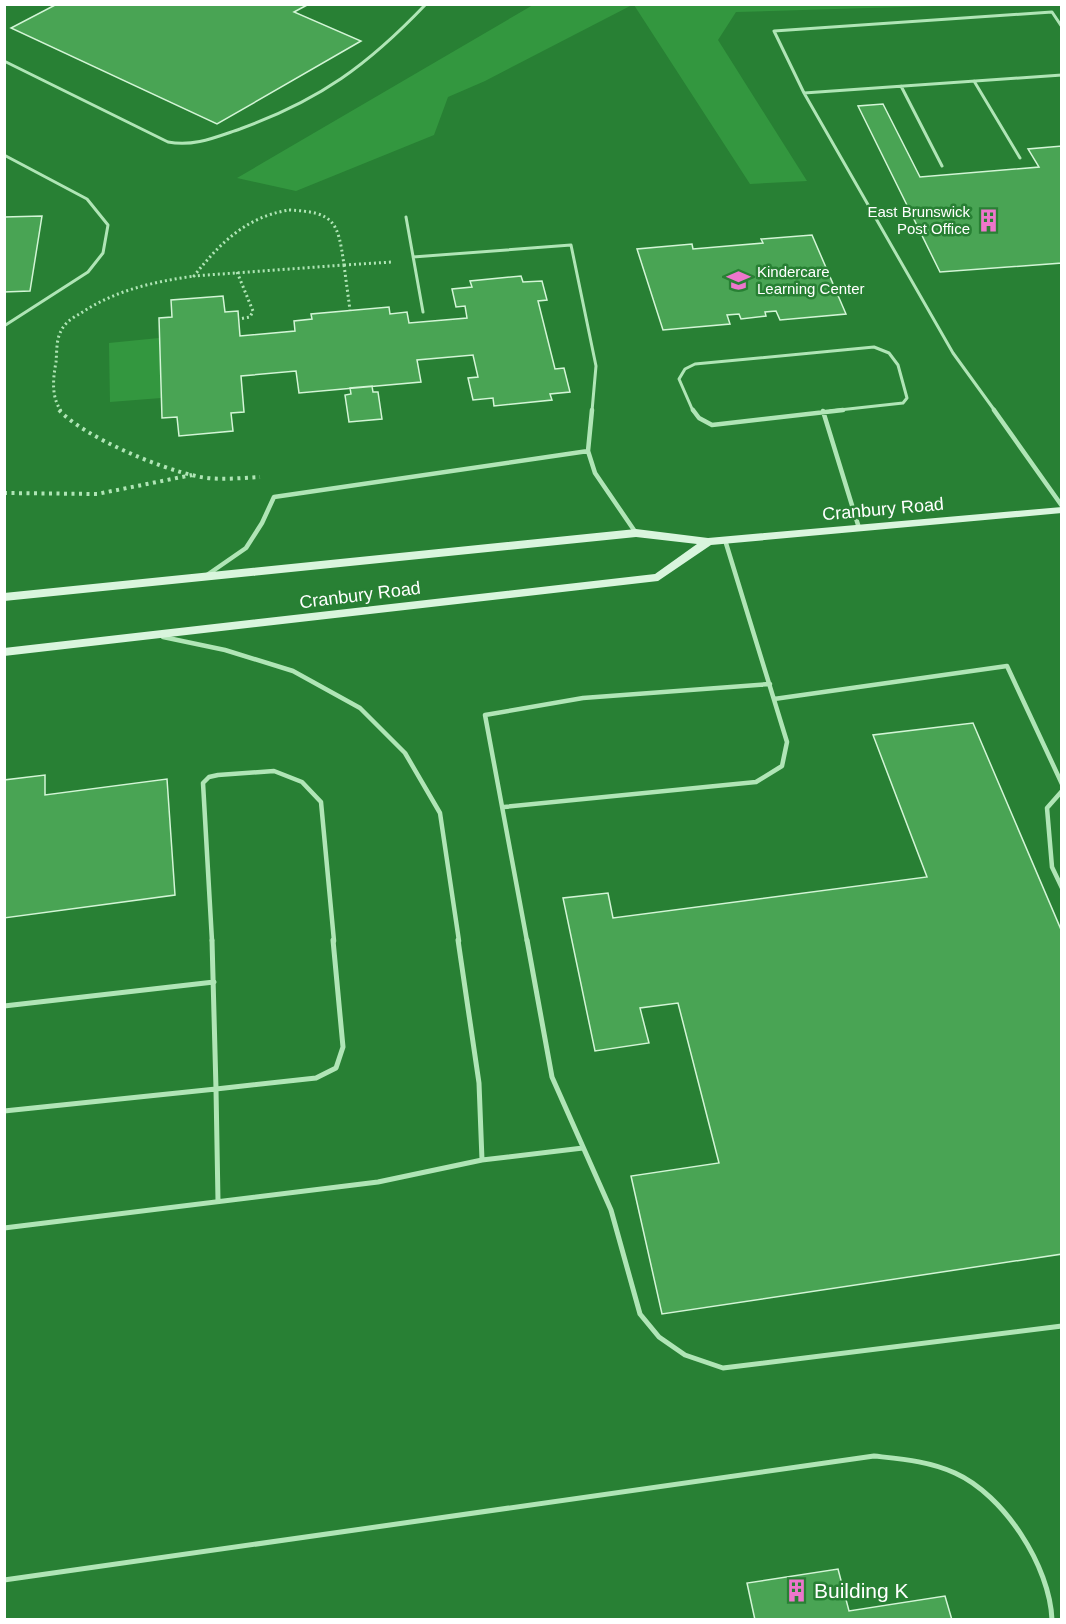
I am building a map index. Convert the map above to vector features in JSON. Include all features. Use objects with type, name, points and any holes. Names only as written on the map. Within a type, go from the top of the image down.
[{"type":"main road","name":"Cranbury Road","points":[[4,597],[636,533],[708,542],[1062,508]]},
{"type":"main road","name":"Cranbury Road","points":[[4,652],[658,577],[708,542]]},
{"type":"lane","points":[[4,61],[168,142],[183,146],[199,143],[270,119],[316,97],[376,55],[426,4]]},
{"type":"lane","points":[[1062,27],[1052,12],[774,31],[804,93],[953,353],[1062,508]]},
{"type":"lane","points":[[804,93],[1062,75]]},
{"type":"lane","points":[[974,81],[1020,159]]},
{"type":"lane","points":[[901,86],[942,166]]},
{"type":"lane","points":[[4,155],[87,199],[108,225],[103,253],[88,272],[4,326]]},
{"type":"lane","points":[[406,217],[423,312]]},
{"type":"lane","points":[[414,259],[571,245],[596,366],[588,451],[595,473],[636,533]]},
{"type":"lane","points":[[874,347],[884,348],[893,354],[907,398],[903,403],[823,411],[712,425],[696,417],[679,379],[685,369],[695,364],[874,347]]},
{"type":"lane","points":[[823,411],[859,528]]},
{"type":"lane","points":[[204,577],[246,548],[262,523],[274,497],[588,451]]},
{"type":"lane","points":[[504,807],[756,782],[782,766],[787,742],[726,540]]},
{"type":"lane","points":[[157,635],[225,650],[292,671],[360,708],[405,753],[440,813],[479,1083],[482,1160]]},
{"type":"lane","points":[[774,699],[1007,666],[1062,784]]},
{"type":"lane","points":[[770,684],[583,698],[485,715],[504,807],[552,1077],[611,1210],[640,1314],[659,1337],[685,1355],[723,1368],[1062,1326]]},
{"type":"lane","points":[[4,1111],[216,1090],[316,1078],[331,1074],[341,1063],[343,1047],[321,802],[302,782],[274,771],[218,775],[209,777],[203,783],[214,982],[216,1090],[218,1201]]},
{"type":"lane","points":[[1062,792],[1047,808],[1052,867],[1062,888]]},
{"type":"lane","points":[[4,1006],[214,982]]},
{"type":"lane","points":[[4,1228],[378,1182],[482,1160],[583,1148]]},
{"type":"lane","points":[[4,1580],[874,1456],[924,1462],[967,1479],[1001,1510],[1034,1553],[1052,1604],[1052,1620]]},
{"type":"path","points":[[194,276],[209,256],[238,227],[271,213],[295,209],[327,216],[336,225],[350,310]]},
{"type":"path","points":[[262,477],[212,478],[193,475],[91,433],[68,419],[59,410],[55,399],[54,376],[61,331],[69,321],[112,294],[139,285],[194,276],[414,259]]},
{"type":"path","points":[[237,272],[253,314],[239,319]]},
{"type":"path","points":[[4,493],[97,494],[193,475]]},
{"type":"green space","points":[[533,5],[632,5],[485,81],[448,97],[434,135],[296,191],[237,178]]},
{"type":"green space","points":[[634,5],[967,5],[736,12],[718,40],[807,181],[750,184]]},
{"type":"green space","points":[[159,338],[161,398],[110,402],[109,343]]},
{"type":"building","points":[[57,4],[309,4],[294,12],[361,41],[217,124],[11,28]]},
{"type":"building","name":"East Brunswick Post Office","points":[[883,104],[920,177],[1039,167],[1028,149],[1062,146],[1062,263],[940,272],[858,106]]},
{"type":"building","points":[[42,216],[30,291],[4,292],[4,217]]},
{"type":"building","name":"Kindercare Learning Center","points":[[812,235],[846,314],[780,320],[776,311],[765,312],[766,316],[741,319],[739,314],[727,315],[730,324],[663,330],[637,249],[692,244],[693,249],[763,243],[761,239]]},
{"type":"building","points":[[521,276],[523,282],[542,281],[547,300],[538,301],[555,369],[564,368],[570,392],[550,394],[552,400],[494,406],[493,398],[473,400],[468,378],[478,377],[473,355],[417,360],[421,382],[299,393],[296,371],[241,376],[244,412],[231,413],[233,431],[179,436],[177,417],[162,418],[159,318],[172,317],[171,300],[223,296],[225,312],[238,311],[240,336],[295,331],[294,321],[312,319],[311,314],[389,307],[390,314],[407,312],[409,323],[467,318],[465,306],[456,307],[452,289],[472,287],[470,281]]},
{"type":"building","points":[[372,386],[373,392],[378,392],[382,419],[349,422],[345,395],[351,394],[350,388]]},
{"type":"building","points":[[973,723],[1062,932],[1062,1254],[662,1314],[631,1176],[719,1163],[678,1003],[640,1008],[649,1043],[595,1051],[563,898],[608,893],[613,918],[927,877],[873,735]]},
{"type":"building","points":[[45,775],[45,795],[167,779],[175,895],[4,918],[4,780]]},
{"type":"building","name":"Building K","points":[[838,1569],[849,1611],[945,1596],[952,1620],[755,1620],[747,1583]]},
{"type":"place","name":"East Brunswick Post Office","points":[[988,220]]},
{"type":"place","name":"Kindercare Learning Center","points":[[739,280]]},
{"type":"place","name":"Building K","points":[[796,1590]]}]
